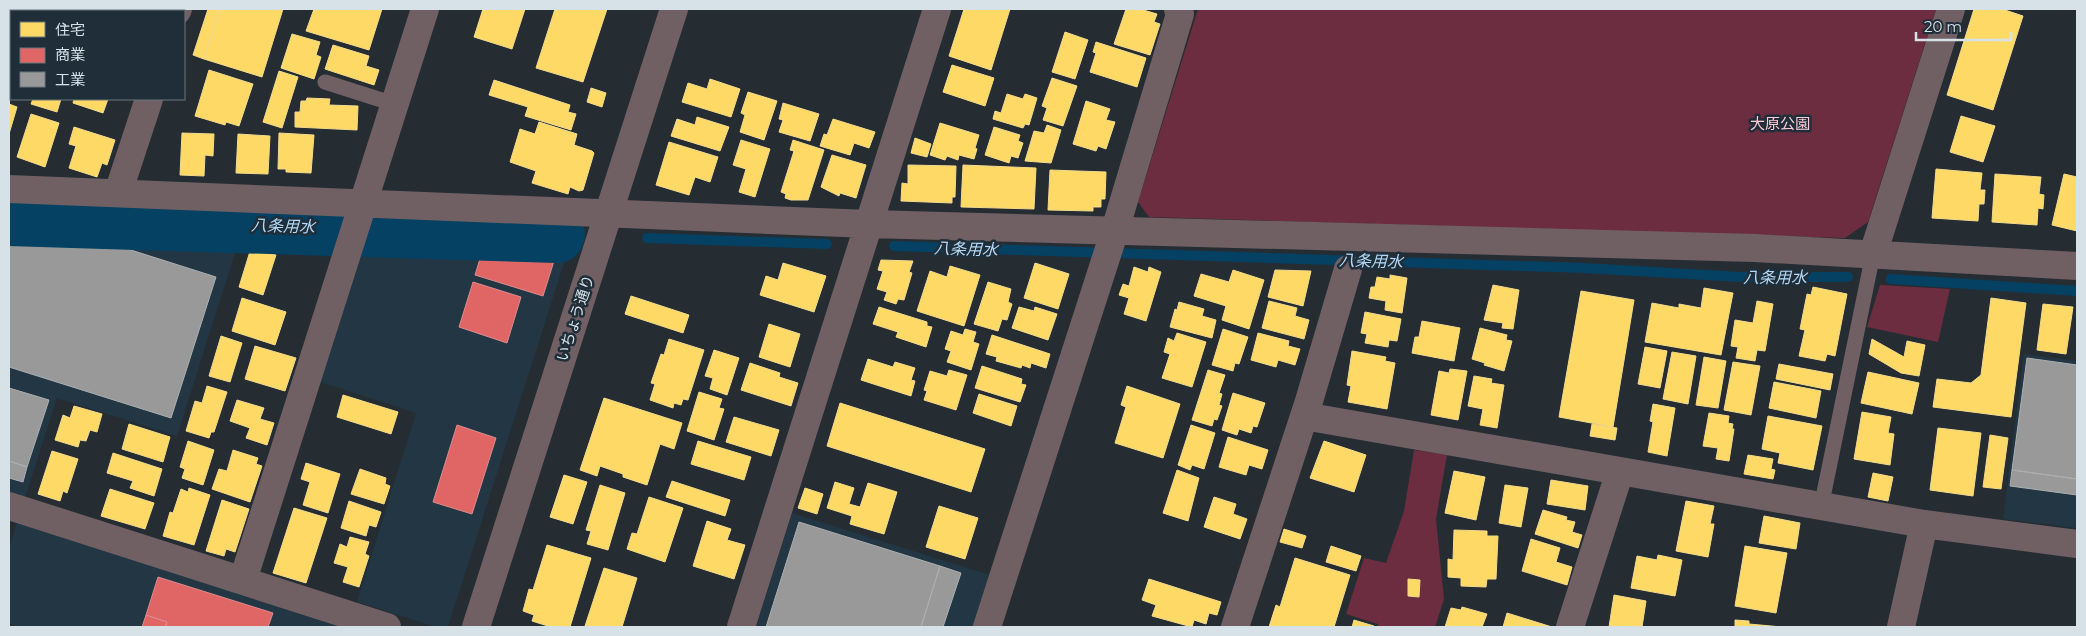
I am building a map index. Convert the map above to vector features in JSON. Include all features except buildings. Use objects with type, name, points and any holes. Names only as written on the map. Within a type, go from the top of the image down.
[{"type":"street","points":[[242,580],[425,9]]},
{"type":"street","name":"いちょう通り","points":[[476,627],[674,9]]},
{"type":"street","points":[[741,627],[937,9]]},
{"type":"street","points":[[987,627],[1110,244],[1180,14],[1178,9]]},
{"type":"street","points":[[1873,254],[1950,9]]},
{"type":"street","points":[[118,193],[149,100]]},
{"type":"street","points":[[9,190],[118,193],[361,208],[608,214],[869,224],[1110,244],[1737,247],[2077,266]]},
{"type":"street","points":[[1235,627],[1304,416],[1348,269]]},
{"type":"street","points":[[1304,416],[1924,524],[2077,544]]},
{"type":"street","points":[[1570,627],[1620,471]]},
{"type":"street","points":[[9,506],[388,627]]},
{"type":"street","points":[[1901,627],[1924,524]]},
{"type":"lane","points":[[325,82],[394,104]]},
{"type":"lane","points":[[1821,506],[1873,254]]},
{"type":"shaded area","points":[[9,222],[242,231],[177,436],[57,398],[25,498],[9,493]]},
{"type":"shaded area","points":[[366,236],[570,244],[448,627],[436,627],[357,602],[416,413],[320,382]]},
{"type":"shaded area","points":[[2024,354],[2077,361],[2077,528],[2003,519]]},
{"type":"shaded area","points":[[792,513],[990,575],[973,627],[756,627]]},
{"type":"shaded area","points":[[17,522],[348,627],[19,627],[9,624],[9,548]]},
{"type":"green space","name":"大原公園","points":[[1198,9],[1936,9],[1868,222],[1845,238],[1149,217],[1138,202]]},
{"type":"green space","points":[[1880,285],[1950,289],[1938,342],[1867,327]]},
{"type":"green space","points":[[1414,450],[1447,455],[1436,519],[1444,599],[1435,627],[1378,627],[1378,624],[1346,614],[1364,558],[1386,563],[1404,511]]},
{"type":"waterway","name":"八条用水","points":[[9,218],[557,235]]},
{"type":"waterway","name":"八条用水","points":[[647,238],[827,244]]},
{"type":"waterway","name":"八条用水","points":[[894,246],[1584,268],[1741,277],[1848,277]]},
{"type":"waterway","name":"八条用水","points":[[1891,279],[2077,291]]}]
